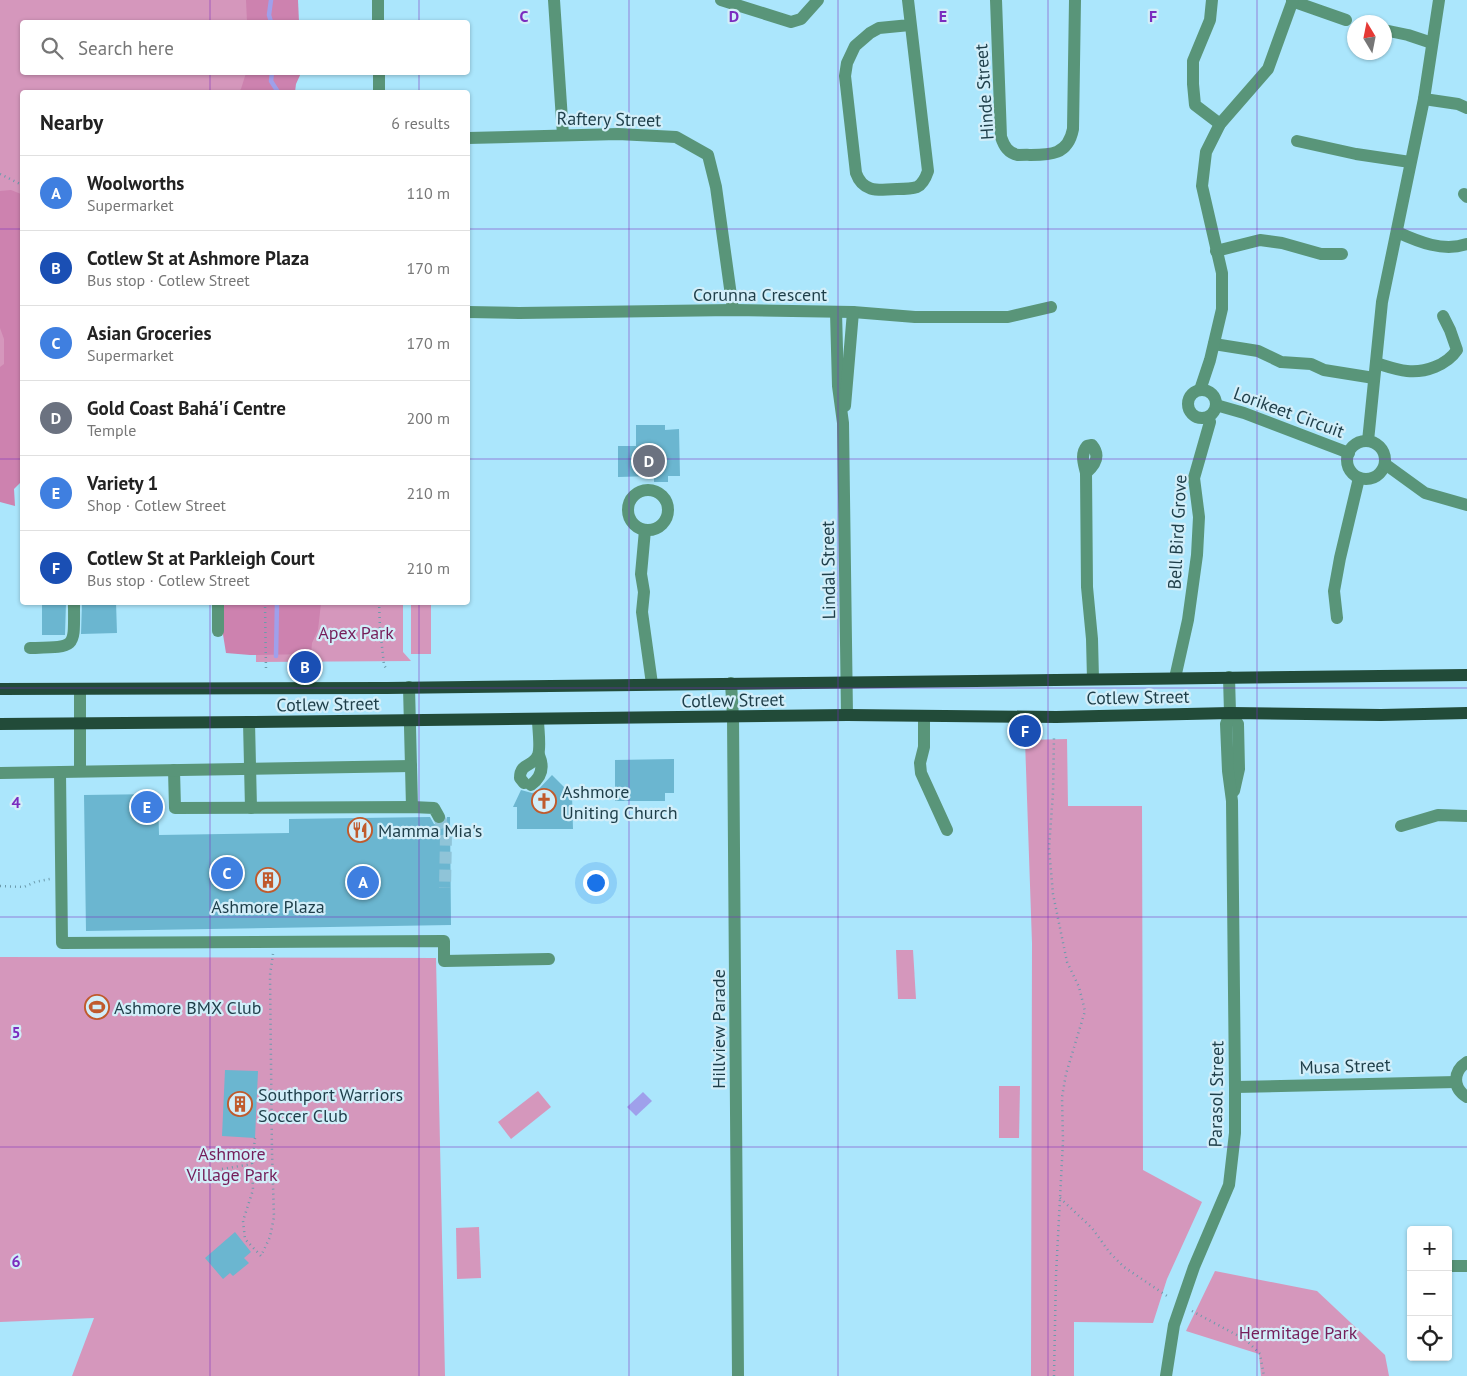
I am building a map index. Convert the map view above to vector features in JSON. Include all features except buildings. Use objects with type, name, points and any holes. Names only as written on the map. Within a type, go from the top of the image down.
[{"type":"main road","name":"Cotlew Street","points":[[0,689],[409,687],[1467,675]]},
{"type":"main road","name":"Cotlew Street","points":[[0,724],[538,720],[847,715],[1048,717],[1230,713],[1381,715],[1467,713]]},
{"type":"street","points":[[378,0],[378,20]]},
{"type":"street","points":[[554,0],[563,135]]},
{"type":"street","points":[[721,0],[791,22],[801,20],[818,0]]},
{"type":"street","points":[[908,0],[928,170],[922,182],[917,186],[875,190],[861,183],[856,173],[845,69],[855,46],[870,33],[879,28],[910,24]]},
{"type":"street","name":"Hinde Street","points":[[996,0],[1001,136],[1007,150],[1018,155],[1059,152],[1066,147],[1071,139],[1073,129],[1075,0]]},
{"type":"street","points":[[1212,0],[1210,20],[1193,61],[1192,84],[1195,105],[1220,124]]},
{"type":"street","points":[[1200,390],[1222,309],[1222,273],[1202,186],[1206,152],[1220,124],[1268,69],[1292,0],[1346,20]]},
{"type":"street","points":[[1368,441],[1382,302],[1424,99],[1439,0]]},
{"type":"street","points":[[1392,32],[1432,43]]},
{"type":"street","points":[[379,75],[379,90]]},
{"type":"street","points":[[1424,99],[1467,108]]},
{"type":"street","name":"Raftery Street","points":[[470,138],[618,134],[676,137],[708,155],[716,187],[734,310]]},
{"type":"street","points":[[1297,141],[1356,154],[1410,162]]},
{"type":"street","points":[[1397,232],[1427,244],[1456,248],[1467,244]]},
{"type":"street","points":[[1216,251],[1260,240],[1282,242],[1321,254],[1342,254]]},
{"type":"street","name":"Corunna Crescent","points":[[470,312],[519,314],[734,310],[853,312],[915,317],[1008,317],[1051,307]]},
{"type":"street","name":"Lindal Street","points":[[836,312],[838,386],[843,423],[847,715]]},
{"type":"street","name":"Lindal Street","points":[[843,423],[848,385],[853,312]]},
{"type":"street","points":[[1376,363],[1408,372],[1426,370],[1452,358],[1457,350],[1443,316]]},
{"type":"street","points":[[1214,344],[1258,351],[1281,362],[1311,364],[1324,370],[1374,378]]},
{"type":"street","points":[[1200,390],[1210,393],[1215,399],[1214,413],[1208,418],[1198,418],[1188,408],[1189,398],[1200,390]]},
{"type":"street","name":"Lorikeet Circuit","points":[[1216,405],[1252,416],[1348,453]]},
{"type":"street","name":"Bell Bird Grove","points":[[1175,678],[1188,620],[1197,555],[1199,517],[1194,478],[1210,422],[1208,418]]},
{"type":"street","points":[[1368,441],[1376,444],[1384,454],[1385,464],[1383,470],[1373,478],[1359,478],[1349,469],[1347,462],[1348,453],[1358,443],[1368,441]]},
{"type":"street","points":[[1385,464],[1425,493],[1467,505]]},
{"type":"street","points":[[1086,473],[1087,588],[1092,639],[1093,679]]},
{"type":"street","points":[[1337,618],[1334,591],[1359,478]]},
{"type":"street","points":[[645,530],[641,574],[644,592],[642,612],[652,684]]},
{"type":"street","points":[[30,648],[60,647],[70,643],[74,636],[74,605]]},
{"type":"street","points":[[218,605],[218,631]]},
{"type":"street","name":"Parasol Street","points":[[1166,1376],[1174,1325],[1194,1267],[1229,1185],[1235,1133],[1232,801],[1239,769],[1238,724],[1230,713],[1229,677]]},
{"type":"street","name":"Hillview Parade","points":[[731,683],[733,717],[738,1376]]},
{"type":"street","points":[[409,687],[412,806]]},
{"type":"street","points":[[80,689],[80,771]]},
{"type":"street","points":[[924,716],[924,747],[920,763],[921,773],[947,830]]},
{"type":"street","points":[[538,720],[539,755],[542,762],[541,774],[528,784],[520,778],[521,771],[523,767],[534,761],[539,755]]},
{"type":"street","points":[[249,722],[251,808]]},
{"type":"street","points":[[0,773],[411,766]]},
{"type":"street","points":[[174,770],[175,808],[412,806],[434,808],[439,817]]},
{"type":"street","points":[[60,772],[62,944],[444,941],[444,960],[549,960]]},
{"type":"street","points":[[1401,826],[1438,815],[1467,816]]},
{"type":"street","points":[[1467,1062],[1457,1072],[1456,1082],[1458,1088],[1467,1097]]},
{"type":"street","name":"Musa Street","points":[[1235,1087],[1456,1082]]},
{"type":"street","points":[[1452,1266],[1467,1266]]},
{"type":"path","points":[[0,174],[20,183]]},
{"type":"path","points":[[265,605],[266,671]]},
{"type":"path","points":[[380,605],[380,628],[384,665],[387,670]]},
{"type":"path","points":[[1054,736],[1053,793],[1049,848],[1053,894],[1067,962],[1079,987],[1085,1011],[1066,1074],[1062,1096],[1063,1142],[1054,1376]]},
{"type":"path","points":[[0,886],[24,887],[49,879],[62,881]]},
{"type":"path","points":[[255,1138],[252,1164],[253,1190],[243,1221],[245,1239],[261,1256],[270,1237],[274,1217],[270,975],[273,954]]},
{"type":"path","points":[[222,1169],[252,1164]]},
{"type":"path","points":[[1060,1198],[1092,1228],[1110,1253],[1124,1267],[1181,1305],[1246,1340],[1260,1354],[1264,1376]]},
{"type":"green space","points":[[0,0],[292,0],[293,20],[20,20],[20,75],[293,75],[294,90],[20,90],[20,404],[0,405]]},
{"type":"green space","name":"Apex Park","points":[[256,605],[403,605],[403,652],[411,661],[256,662]]},
{"type":"green space","points":[[411,605],[431,605],[431,654],[411,654]]},
{"type":"green space","points":[[1067,739],[1068,806],[1142,806],[1143,1170],[1202,1202],[1167,1279],[1153,1323],[1074,1322],[1074,1376],[1031,1376],[1032,943],[1025,740]]},
{"type":"green space","points":[[896,950],[913,950],[916,999],[898,999]]},
{"type":"green space","name":"Ashmore Village Park","points":[[0,957],[436,958],[445,1376],[72,1376],[94,1318],[0,1322]]},
{"type":"green space","points":[[999,1086],[1020,1086],[1019,1138],[999,1138]]},
{"type":"green space","points":[[538,1091],[551,1107],[511,1139],[498,1122]]},
{"type":"green space","points":[[479,1227],[481,1278],[457,1279],[456,1228]]},
{"type":"green space","name":"Hermitage Park","points":[[1215,1271],[1317,1291],[1385,1355],[1389,1376],[1261,1376],[1259,1354],[1186,1331]]},
{"type":"shaded area","points":[[246,0],[298,0],[299,20],[247,20]]},
{"type":"shaded area","points":[[245,75],[300,75],[295,90],[241,89]]},
{"type":"shaded area","points":[[11,190],[20,194],[20,483],[14,489],[15,506],[0,502],[0,367],[4,364],[4,339],[0,328],[0,191]]},
{"type":"shaded area","points":[[224,605],[321,605],[318,630],[312,643],[311,654],[250,655],[226,653],[220,616]]},
{"type":"water","points":[[643,1092],[652,1101],[636,1116],[627,1107]]},
{"type":"waterway","points":[[270,20],[269,15],[271,0]]},
{"type":"waterway","points":[[272,75],[271,81],[277,90]]},
{"type":"waterway","points":[[276,656],[277,605]]},
{"type":"tunnel","points":[[439,817],[446,835],[445,888]]},
{"type":"place","name":"Gold Coast Bahá'í Centre","points":[[649,461]]},
{"type":"place","name":"Cotlew St at Ashmore Plaza","points":[[305,667]]},
{"type":"place","name":"Cotlew St at Parkleigh Court","points":[[1025,731]]},
{"type":"place","name":"Ashmore Uniting Church","points":[[544,801]]},
{"type":"place","name":"Variety 1","points":[[147,807]]},
{"type":"place","name":"Mamma Mia's","points":[[360,830]]},
{"type":"place","name":"Asian Groceries","points":[[227,873]]},
{"type":"place","name":"Ashmore Plaza","points":[[268,880]]},
{"type":"place","name":"Woolworths","points":[[363,882]]},
{"type":"place","name":"Ashmore BMX Club","points":[[97,1007]]},
{"type":"place","name":"Southport Warriors Soccer Club","points":[[240,1104]]}]
